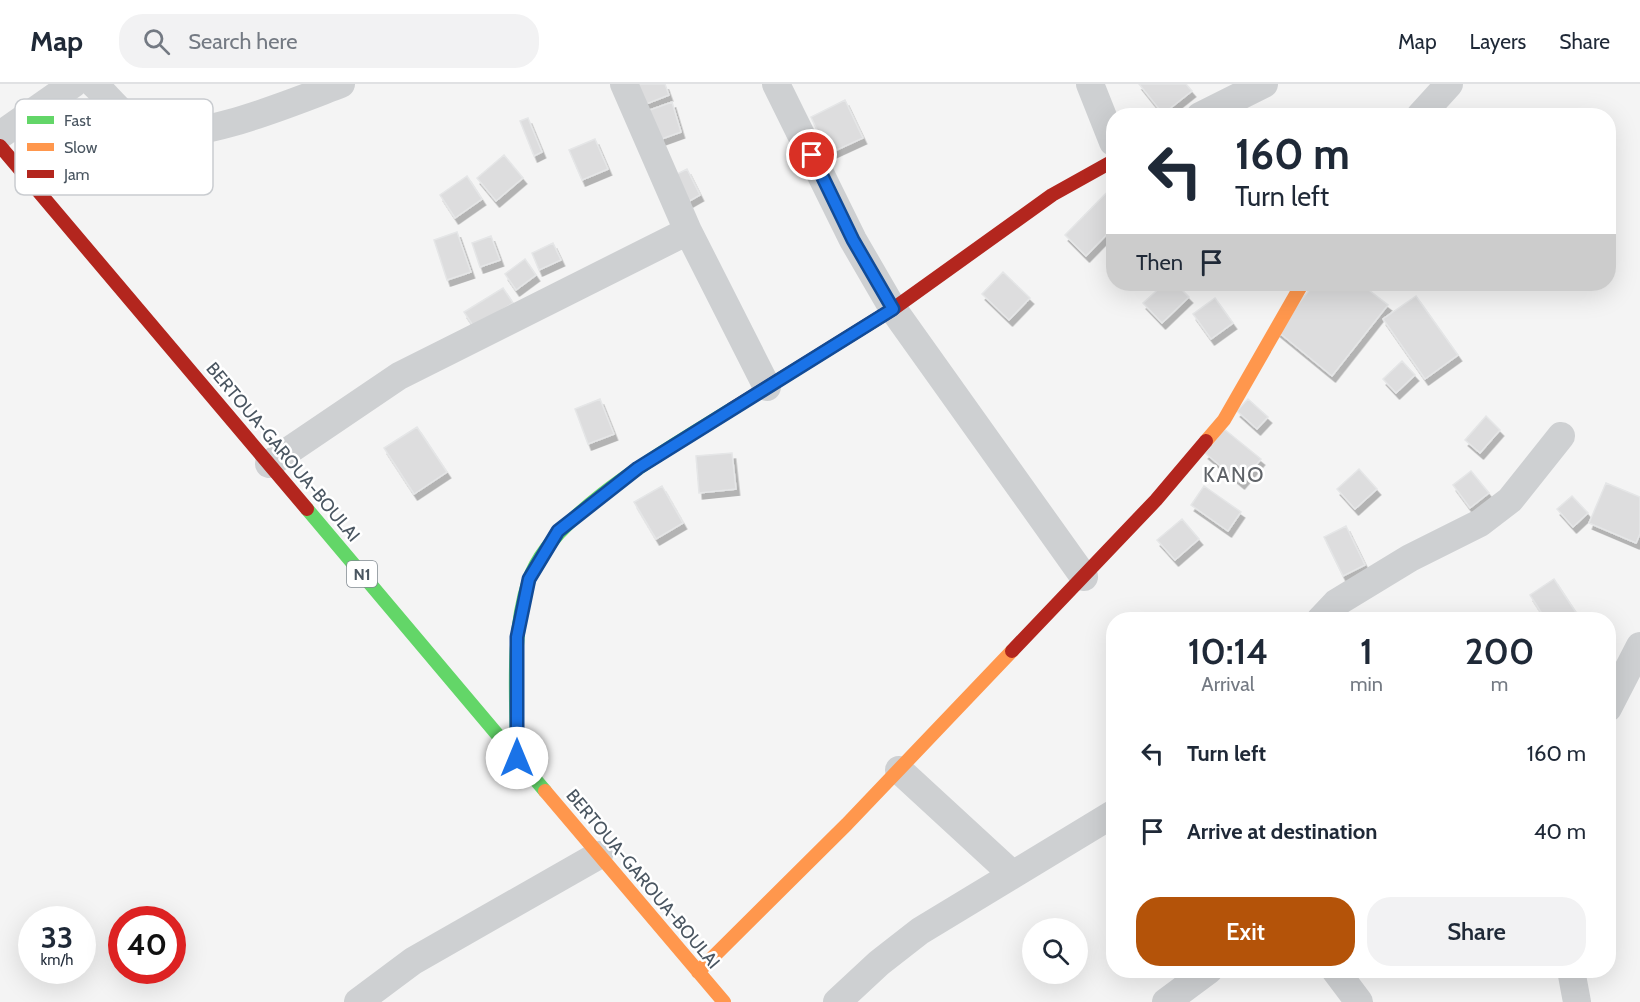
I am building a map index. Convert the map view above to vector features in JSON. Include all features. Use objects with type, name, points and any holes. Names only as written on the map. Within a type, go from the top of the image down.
[{"type":"main road","name":"BERTOUA-GAROUA-BOULAI","points":[[0,146],[15,164]]},
{"type":"main road","points":[[517,758],[517,637],[529,579],[558,531],[638,468],[893,309],[1052,195],[1106,165]]},
{"type":"main road","name":"BERTOUA-GAROUA-BOULAI","points":[[41,195],[724,1002]]},
{"type":"main road","points":[[698,972],[899,770],[1156,500],[1224,420],[1289,291]]},
{"type":"street","points":[[52,99],[73,84]]},
{"type":"street","points":[[94,84],[111,99]]},
{"type":"street","points":[[213,128],[341,84]]},
{"type":"street","points":[[624,84],[688,231],[767,387]]},
{"type":"street","points":[[776,84],[853,240],[893,309],[1084,577]]},
{"type":"street","points":[[1090,84],[1106,124]]},
{"type":"street","points":[[1216,108],[1264,84]]},
{"type":"street","points":[[1427,108],[1449,84]]},
{"type":"street","points":[[0,135],[15,125]]},
{"type":"street","points":[[269,464],[399,376],[688,231]]},
{"type":"street","points":[[1328,612],[1336,603],[1410,558],[1487,518],[1510,500],[1561,436]]},
{"type":"street","points":[[1616,692],[1640,646]]},
{"type":"street","points":[[899,770],[1012,874]]},
{"type":"street","points":[[837,1002],[879,963],[920,931],[1106,818]]},
{"type":"street","points":[[358,1002],[413,961],[599,855]]},
{"type":"street","points":[[1166,1002],[1198,978]]},
{"type":"street","points":[[1341,978],[1359,1002]]},
{"type":"street","points":[[1572,978],[1577,1002]]},
{"type":"building","points":[[632,84],[665,84],[669,95],[641,106]]},
{"type":"building","points":[[1139,84],[1186,84],[1192,91],[1171,108],[1158,108]]},
{"type":"building","points":[[845,100],[863,138],[828,154],[811,117]]},
{"type":"building","points":[[672,102],[681,132],[656,141],[647,111]]},
{"type":"building","points":[[528,118],[542,152],[534,156],[520,121]]},
{"type":"building","points":[[595,139],[608,169],[582,180],[569,150]]},
{"type":"building","points":[[504,155],[523,178],[496,201],[477,178]]},
{"type":"building","points":[[687,169],[700,195],[686,203],[673,176]]},
{"type":"building","points":[[467,176],[482,199],[455,218],[440,195]]},
{"type":"building","points":[[1106,193],[1106,235],[1086,256],[1065,235]]},
{"type":"building","points":[[457,232],[471,272],[447,280],[434,240]]},
{"type":"building","points":[[491,236],[500,260],[480,267],[472,243]]},
{"type":"building","points":[[553,243],[561,260],[539,270],[532,253]]},
{"type":"building","points":[[525,259],[536,275],[516,290],[505,274]]},
{"type":"building","points":[[1003,272],[1030,298],[1009,320],[982,294]]},
{"type":"building","points":[[503,288],[513,303],[474,327],[464,312]]},
{"type":"building","points":[[1156,291],[1183,291],[1189,297],[1162,323],[1143,303]]},
{"type":"building","points":[[1308,291],[1370,291],[1388,305],[1332,376],[1277,331]]},
{"type":"building","points":[[1416,296],[1458,355],[1425,379],[1383,319]]},
{"type":"building","points":[[1215,298],[1233,323],[1211,339],[1193,314]]},
{"type":"building","points":[[1402,361],[1415,375],[1396,393],[1383,379]]},
{"type":"building","points":[[600,399],[614,434],[588,444],[575,409]]},
{"type":"building","points":[[1248,399],[1268,417],[1257,429],[1237,411]]},
{"type":"building","points":[[1486,416],[1500,430],[1480,453],[1465,440]]},
{"type":"building","points":[[417,427],[447,472],[414,494],[384,448]]},
{"type":"building","points":[[1224,429],[1261,459],[1241,483],[1205,453]]},
{"type":"building","points":[[732,453],[736,489],[699,493],[696,456]]},
{"type":"building","points":[[1359,469],[1377,489],[1355,509],[1337,489]]},
{"type":"building","points":[[1471,471],[1489,493],[1470,508],[1453,485]]},
{"type":"building","points":[[1606,483],[1640,497],[1640,534],[1636,543],[1589,523]]},
{"type":"building","points":[[662,486],[683,523],[656,539],[634,502]]},
{"type":"building","points":[[1204,486],[1241,512],[1228,531],[1191,505]]},
{"type":"building","points":[[1572,496],[1588,513],[1573,527],[1557,509]]},
{"type":"building","points":[[1182,519],[1199,539],[1175,560],[1157,540]]},
{"type":"building","points":[[1346,526],[1365,565],[1343,576],[1324,537]]},
{"type":"building","points":[[1554,579],[1576,612],[1541,612],[1530,595]]},
{"type":"traffic: fast","points":[[517,758],[516,669],[519,624],[529,580],[542,555],[562,530],[587,506],[648,462],[732,409]]},
{"type":"traffic: fast","points":[[307,509],[545,791]]},
{"type":"traffic: slow","points":[[1206,441],[1224,420],[1298,291]]},
{"type":"traffic: slow","points":[[698,972],[847,824],[1012,651]]},
{"type":"traffic: slow","points":[[545,791],[724,1002]]},
{"type":"traffic: jam","points":[[0,146],[15,164]]},
{"type":"traffic: jam","points":[[732,409],[893,309],[1052,195],[1106,165]]},
{"type":"traffic: jam","points":[[41,195],[307,509]]},
{"type":"traffic: jam","points":[[1012,651],[1156,500],[1206,441]]},
{"type":"district","name":"KANO","points":[[1234,474]]},
{"type":"route","points":[[517,758],[517,637],[529,579],[558,531],[638,468],[893,309],[853,240],[812,155]]}]
